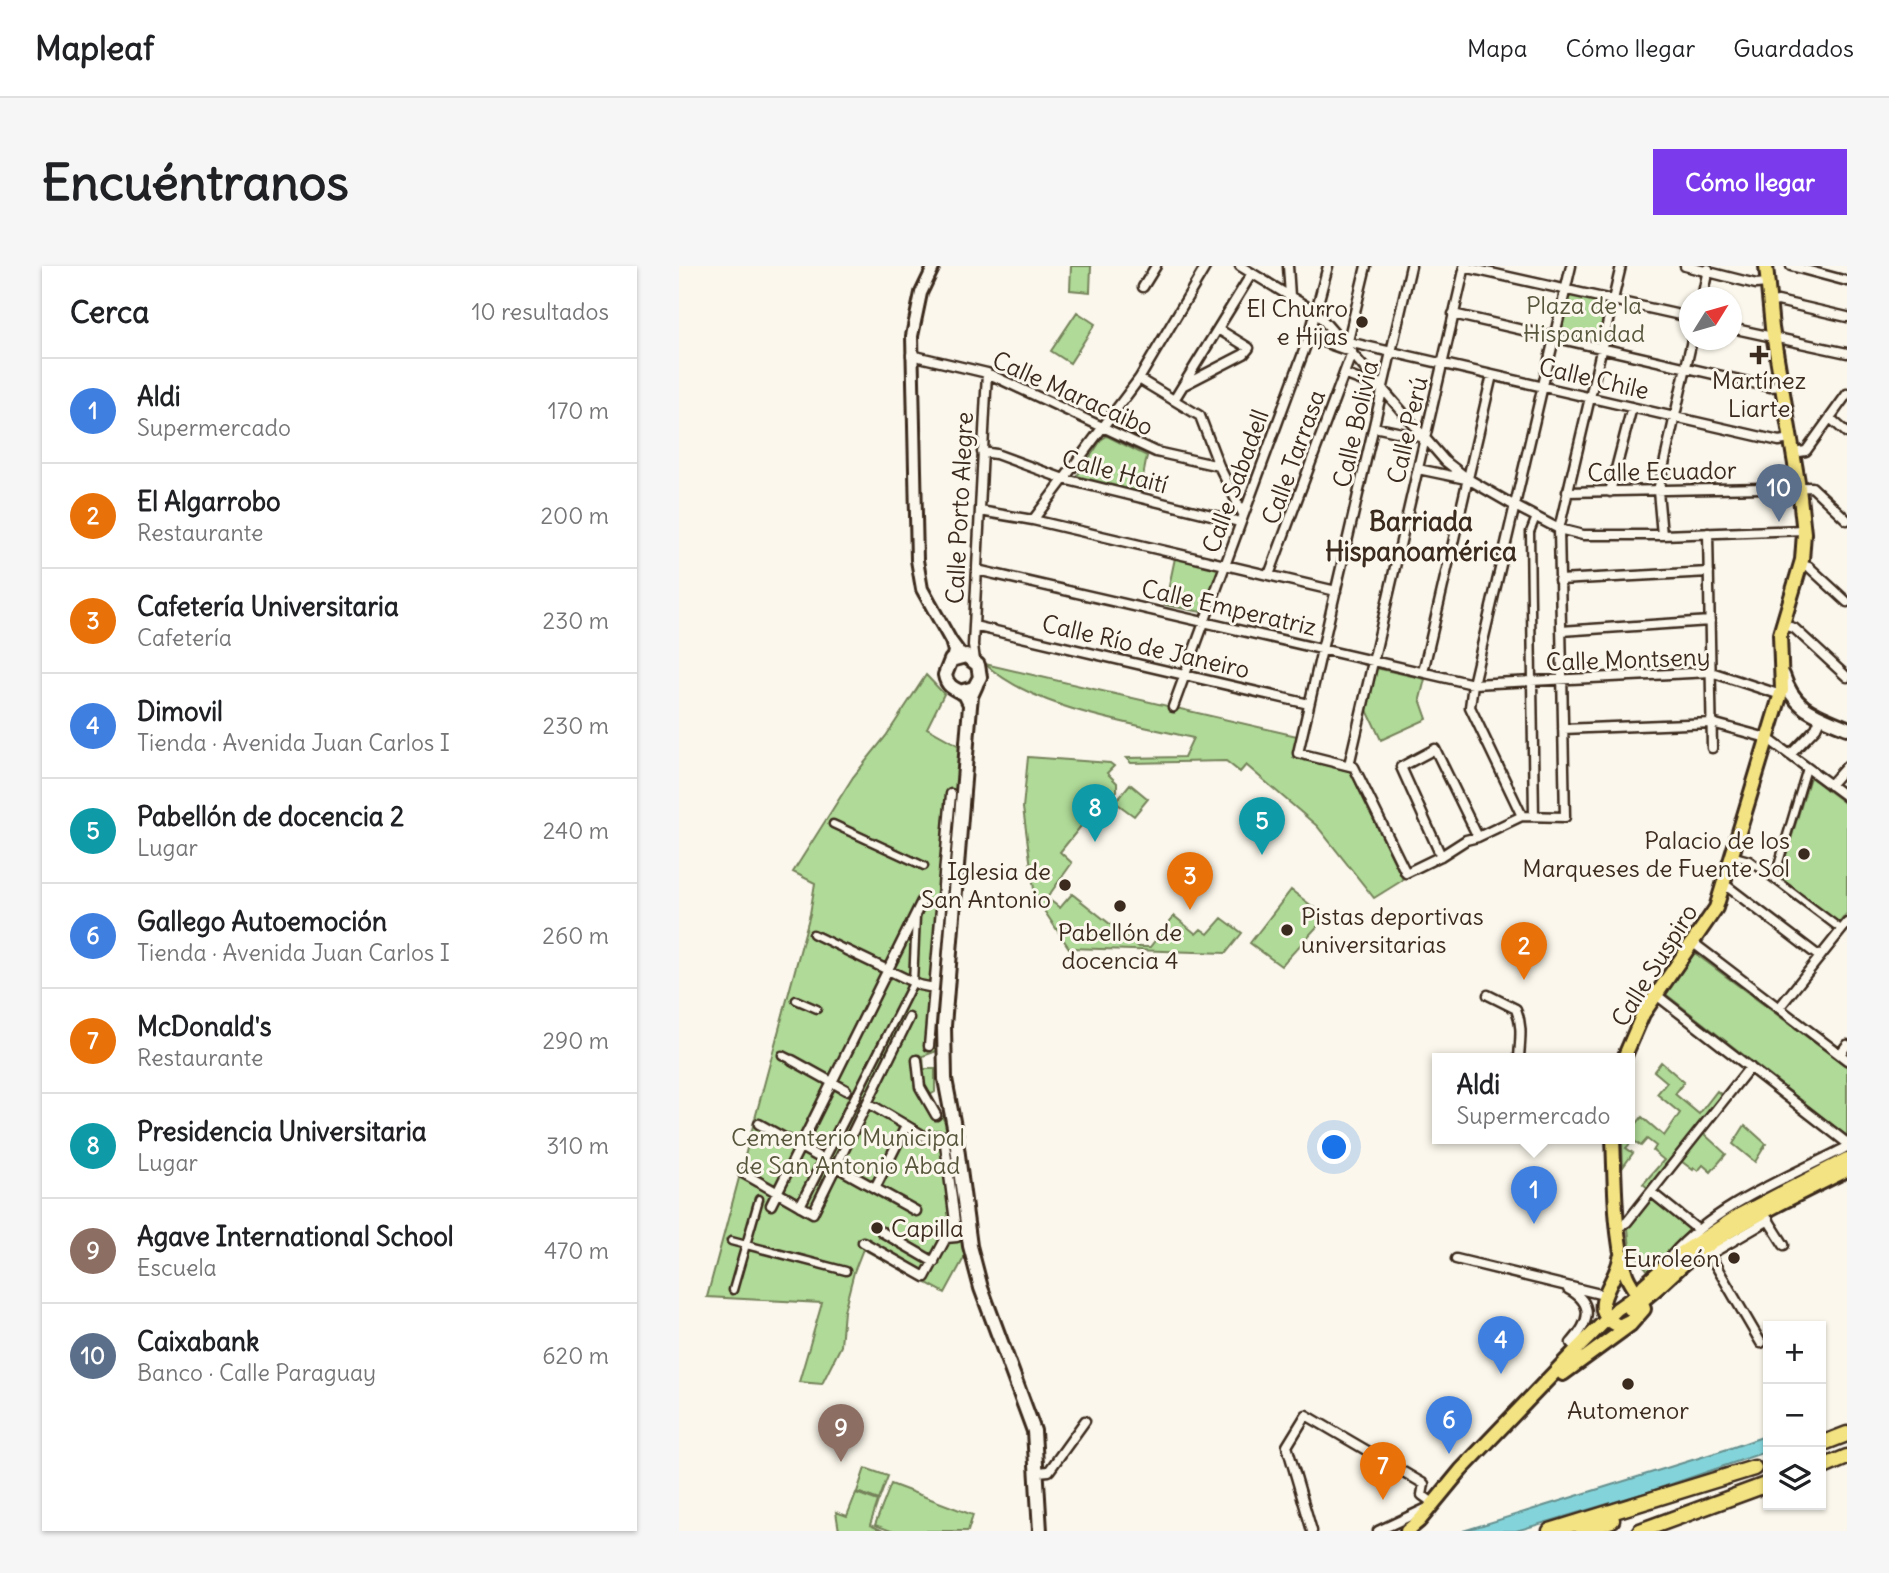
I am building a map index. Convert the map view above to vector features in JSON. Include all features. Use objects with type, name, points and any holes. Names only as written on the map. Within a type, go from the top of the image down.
[{"type":"highway","points":[[1826,1442],[1847,1434]]},
{"type":"highway","points":[[1826,1464],[1847,1456]]},
{"type":"highway","points":[[1550,1531],[1761,1466]]},
{"type":"highway","points":[[1583,1531],[1761,1466]]},
{"type":"highway","points":[[1640,1531],[1763,1488]]},
{"type":"highway","points":[[1662,1531],[1763,1488]]},
{"type":"main road","name":"Calle Suspiro","points":[[1627,1053],[1639,1021],[1716,908],[1767,738],[1785,693],[1779,642],[1800,564],[1804,530],[1768,303],[1766,266]]},
{"type":"main road","points":[[970,706],[968,696],[950,686],[946,679],[946,668],[963,658],[981,673],[971,696],[970,706],[944,1026],[944,1079],[955,1132],[974,1264],[1031,1418],[1036,1442],[1040,1531]]},
{"type":"main road","points":[[960,692],[969,691],[977,685]]},
{"type":"main road","points":[[1785,693],[1821,717],[1847,728]]},
{"type":"main road","points":[[1772,723],[1785,706],[1799,704]]},
{"type":"main road","points":[[1563,1374],[1630,1325],[1639,1301],[1627,1279],[1621,1247],[1613,1144]]},
{"type":"main road","points":[[1621,1247],[1618,1270],[1601,1303],[1602,1310],[1611,1321],[1622,1326],[1656,1275],[1711,1231],[1759,1203],[1847,1159]]},
{"type":"main road","points":[[1407,1531],[1419,1521],[1461,1470],[1577,1349],[1611,1321],[1677,1268],[1847,1170]]},
{"type":"main road","points":[[1606,1292],[1623,1286],[1631,1288],[1639,1301]]},
{"type":"main road","points":[[1422,1531],[1465,1477],[1611,1321]]},
{"type":"street","points":[[934,266],[921,293],[915,314],[911,355],[918,574],[924,593],[963,658]]},
{"type":"street","points":[[1143,287],[1156,266]]},
{"type":"street","points":[[1033,520],[1139,379],[1206,266]]},
{"type":"street","points":[[1240,266],[1317,313],[1445,461],[1468,479],[1559,529],[1583,535],[1804,530]]},
{"type":"street","points":[[1288,266],[1290,296]]},
{"type":"street","name":"Calle Sabadell","points":[[1173,707],[1309,337],[1328,266]]},
{"type":"street","name":"Calle Tarrasa","points":[[1269,575],[1344,374],[1366,266]]},
{"type":"street","name":"Calle Bolivia","points":[[1349,765],[1298,753],[1412,266]]},
{"type":"street","points":[[1464,266],[1679,315]]},
{"type":"street","name":"Calle Perú","points":[[1349,765],[1464,266]]},
{"type":"street","points":[[1522,816],[1470,707],[1473,684],[1571,266]]},
{"type":"street","points":[[1349,765],[1354,767],[1406,873],[1466,840],[1522,816],[1565,817],[1559,529],[1621,266]]},
{"type":"street","points":[[1685,266],[1708,269],[1756,284],[1767,284]]},
{"type":"street","points":[[1791,266],[1847,281]]},
{"type":"street","points":[[1704,287],[1708,269]]},
{"type":"street","points":[[1174,400],[1252,273]]},
{"type":"street","points":[[1768,303],[1778,301],[1847,317]]},
{"type":"street","points":[[1453,314],[1684,369],[1770,387],[1781,386]]},
{"type":"street","points":[[1184,385],[1244,354],[1249,348],[1218,329]]},
{"type":"street","points":[[1742,330],[1847,353]]},
{"type":"street","name":"Calle Chile","points":[[1309,337],[1349,347],[1391,352],[1442,363],[1779,441],[1790,439]]},
{"type":"street","points":[[1662,535],[1658,491],[1689,350]]},
{"type":"street","name":"Calle Maracaibo","points":[[911,355],[986,373],[1156,452],[1219,466]]},
{"type":"street","name":"Calle Porto Alegre","points":[[963,658],[972,650],[973,645],[986,373]]},
{"type":"street","points":[[1344,374],[1383,388]]},
{"type":"street","points":[[1423,672],[1492,375]]},
{"type":"street","points":[[1139,379],[1200,416],[1241,518]]},
{"type":"street","points":[[1793,453],[1806,451],[1847,394]]},
{"type":"street","points":[[1610,492],[1632,407]]},
{"type":"street","points":[[1830,418],[1847,433]]},
{"type":"street","points":[[1374,427],[1425,438]]},
{"type":"street","name":"Calle Haití","points":[[982,453],[996,454],[1064,480],[1241,518]]},
{"type":"street","points":[[1418,469],[1468,479]]},
{"type":"street","points":[[1799,488],[1812,487],[1847,520]]},
{"type":"street","name":"Calle Ecuador","points":[[1567,492],[1799,488]]},
{"type":"street","points":[[980,511],[1033,520],[1336,591]]},
{"type":"street","points":[[1534,816],[1530,532],[1536,517]]},
{"type":"street","points":[[1708,533],[1712,748]]},
{"type":"street","points":[[1800,564],[1809,567],[1844,598],[1847,588]]},
{"type":"street","name":"Calle Emperatriz","points":[[977,570],[1204,620],[1473,684]]},
{"type":"street","points":[[1559,580],[1709,572]]},
{"type":"street","points":[[1561,631],[1710,621]]},
{"type":"street","points":[[1782,625],[1794,628],[1846,674]]},
{"type":"street","name":"Calle Río de Janeiro","points":[[974,626],[1309,704]]},
{"type":"street","name":"Calle Montseny","points":[[1473,684],[1711,672],[1785,693]]},
{"type":"street","points":[[1790,755],[1816,727],[1821,717]]},
{"type":"street","points":[[1563,729],[1712,723],[1767,738],[1847,797]]},
{"type":"street","points":[[1441,856],[1401,767],[1419,757],[1435,749],[1478,837]]},
{"type":"street","points":[[1830,785],[1847,766]]},
{"type":"street","points":[[1774,879],[1808,768]]},
{"type":"street","points":[[929,1046],[951,794]]},
{"type":"street","points":[[833,824],[924,866]]},
{"type":"street","points":[[1732,859],[1738,857],[1749,860],[1844,926],[1779,1008]]},
{"type":"street","points":[[1722,889],[1728,887],[1820,957]]},
{"type":"street","points":[[771,1205],[922,901]]},
{"type":"street","points":[[800,1206],[913,983],[916,913]]},
{"type":"street","points":[[813,934],[913,983],[934,988]]},
{"type":"street","points":[[1692,944],[1844,1057],[1847,1045]]},
{"type":"street","points":[[1488,995],[1516,1009],[1521,1021],[1520,1053]]},
{"type":"street","points":[[1655,996],[1847,1145],[1753,1195],[1697,1229],[1656,1275]]},
{"type":"street","points":[[796,1000],[817,1009]]},
{"type":"street","points":[[743,1174],[813,1213],[909,1018]]},
{"type":"street","points":[[782,1055],[846,1090]]},
{"type":"street","points":[[917,1060],[920,1087],[936,1115]]},
{"type":"street","points":[[1619,1227],[1627,1222],[1750,1068]]},
{"type":"street","points":[[863,1242],[925,1277],[946,1238],[957,1237],[944,1136],[924,1136],[868,1103]]},
{"type":"street","points":[[759,1124],[916,1211]]},
{"type":"street","points":[[875,1188],[906,1126]]},
{"type":"street","points":[[1651,1192],[1697,1229]]},
{"type":"street","points":[[733,1290],[759,1199]]},
{"type":"street","points":[[1767,1216],[1784,1245]]},
{"type":"street","points":[[882,1232],[933,1262]]},
{"type":"street","points":[[731,1241],[846,1271]]},
{"type":"street","points":[[1707,1251],[1761,1343]]},
{"type":"street","points":[[1456,1259],[1563,1286],[1606,1292]]},
{"type":"street","points":[[1563,1286],[1580,1296],[1585,1306],[1586,1323],[1571,1342],[1577,1349]]},
{"type":"street","points":[[1312,1531],[1287,1446],[1306,1415],[1424,1484],[1422,1495],[1432,1504],[1378,1531]]},
{"type":"street","points":[[1038,1472],[1049,1471],[1084,1422]]},
{"type":"green space","points":[[1071,266],[1091,266],[1090,292],[1070,290]]},
{"type":"green space","name":"Plaza de la Hispanidad","points":[[1566,290],[1613,300],[1602,348],[1555,337]]},
{"type":"green space","points":[[1077,312],[1095,324],[1070,363],[1051,351]]},
{"type":"green space","points":[[1107,436],[1147,456],[1140,492],[1077,476],[1102,439]]},
{"type":"green space","points":[[1175,558],[1223,568],[1207,613],[1165,605]]},
{"type":"green space","points":[[985,664],[1297,736],[1293,757],[1350,771],[1403,880],[1374,898],[1317,826],[1246,765],[1240,772],[1226,761],[1131,763],[1126,758],[1184,757],[1193,738],[1112,720],[1056,703],[1006,680]]},
{"type":"green space","points":[[1376,668],[1425,679],[1420,699],[1427,719],[1381,740],[1366,708]]},
{"type":"green space","name":"Cementerio Municipal de San Antonio Abad","points":[[926,675],[944,694],[927,728],[961,747],[937,1051],[923,1056],[924,1069],[935,1069],[935,1092],[930,1095],[950,1131],[965,1256],[945,1293],[863,1249],[844,1311],[841,1346],[822,1384],[799,1382],[822,1303],[707,1297],[810,914],[815,883],[793,872],[853,777],[886,736]]},
{"type":"green space","points":[[1028,757],[1110,763],[1114,766],[1107,773],[1117,783],[1117,791],[1098,805],[1060,852],[1072,863],[1047,898],[1060,908],[1072,894],[1139,947],[1150,947],[1174,916],[1196,934],[1201,929],[1208,934],[1222,918],[1242,933],[1226,953],[1069,948],[1035,897],[1023,808]]},
{"type":"green space","points":[[1810,777],[1847,805],[1847,913],[1839,923],[1779,878]]},
{"type":"green space","points":[[1130,784],[1148,799],[1134,816],[1115,802]]},
{"type":"green space","name":"Pistas deportivas universitarias","points":[[1291,890],[1326,917],[1281,966],[1250,943]]},
{"type":"green space","points":[[1692,951],[1847,1067],[1847,1136],[1663,992]]},
{"type":"green space","points":[[1661,1062],[1684,1082],[1675,1094],[1699,1114],[1717,1091],[1723,1096],[1649,1189],[1643,1184],[1664,1160],[1653,1151],[1656,1146],[1647,1139],[1641,1146],[1635,1142],[1635,1126],[1642,1117],[1664,1136],[1680,1113],[1657,1094],[1667,1082],[1654,1071]]},
{"type":"green space","points":[[1745,1125],[1766,1144],[1755,1162],[1733,1144]]},
{"type":"green space","points":[[1703,1133],[1726,1154],[1711,1172],[1703,1165],[1698,1171],[1694,1168],[1693,1170],[1681,1161]]},
{"type":"green space","points":[[1622,1144],[1630,1144],[1626,1148],[1633,1153],[1623,1167]]},
{"type":"green space","points":[[1655,1195],[1693,1226],[1649,1272],[1630,1249],[1628,1228]]},
{"type":"green space","points":[[865,1468],[888,1476],[879,1500],[857,1492]]},
{"type":"green space","points":[[891,1484],[973,1515],[968,1531],[891,1531],[875,1525]]},
{"type":"green space","points":[[856,1493],[878,1501],[870,1525],[883,1531],[839,1531],[836,1512],[847,1516]]},
{"type":"water","points":[[1763,1437],[1763,1453],[1648,1492],[1516,1531],[1463,1531]]},
{"type":"place","name":"El Churro e Hijas","points":[[1362,322]]},
{"type":"place","name":"Martínez Liarte","points":[[1759,355]]},
{"type":"place","name":"Caixabank","points":[[1779,522]]},
{"type":"place","name":"Presidencia Universitaria","points":[[1095,842]]},
{"type":"place","name":"Palacio de los Marqueses de Fuente Sol","points":[[1804,854]]},
{"type":"place","name":"Pabellón de docencia 2","points":[[1262,855]]},
{"type":"place","name":"Iglesia de San Antonio","points":[[1065,885]]},
{"type":"place","name":"Pabellón de docencia 4","points":[[1120,906]]},
{"type":"place","name":"Cafetería Universitaria","points":[[1190,910]]},
{"type":"place","name":"Pistas deportivas universitarias","points":[[1287,930]]},
{"type":"place","name":"El Algarrobo","points":[[1524,980]]},
{"type":"place","name":"Aldi","points":[[1534,1224]]},
{"type":"place","name":"Capilla","points":[[877,1228]]},
{"type":"place","name":"Euroleón","points":[[1734,1258]]},
{"type":"place","name":"Dimovil","points":[[1501,1374]]},
{"type":"place","name":"Automenor","points":[[1628,1384]]},
{"type":"place","name":"Gallego Autoemoción","points":[[1449,1454]]},
{"type":"place","name":"Agave International School","points":[[841,1462]]},
{"type":"place","name":"McDonald's","points":[[1383,1500]]},
{"type":"district","name":"Barriada Hispanoamérica","points":[[1421,536]]}]
